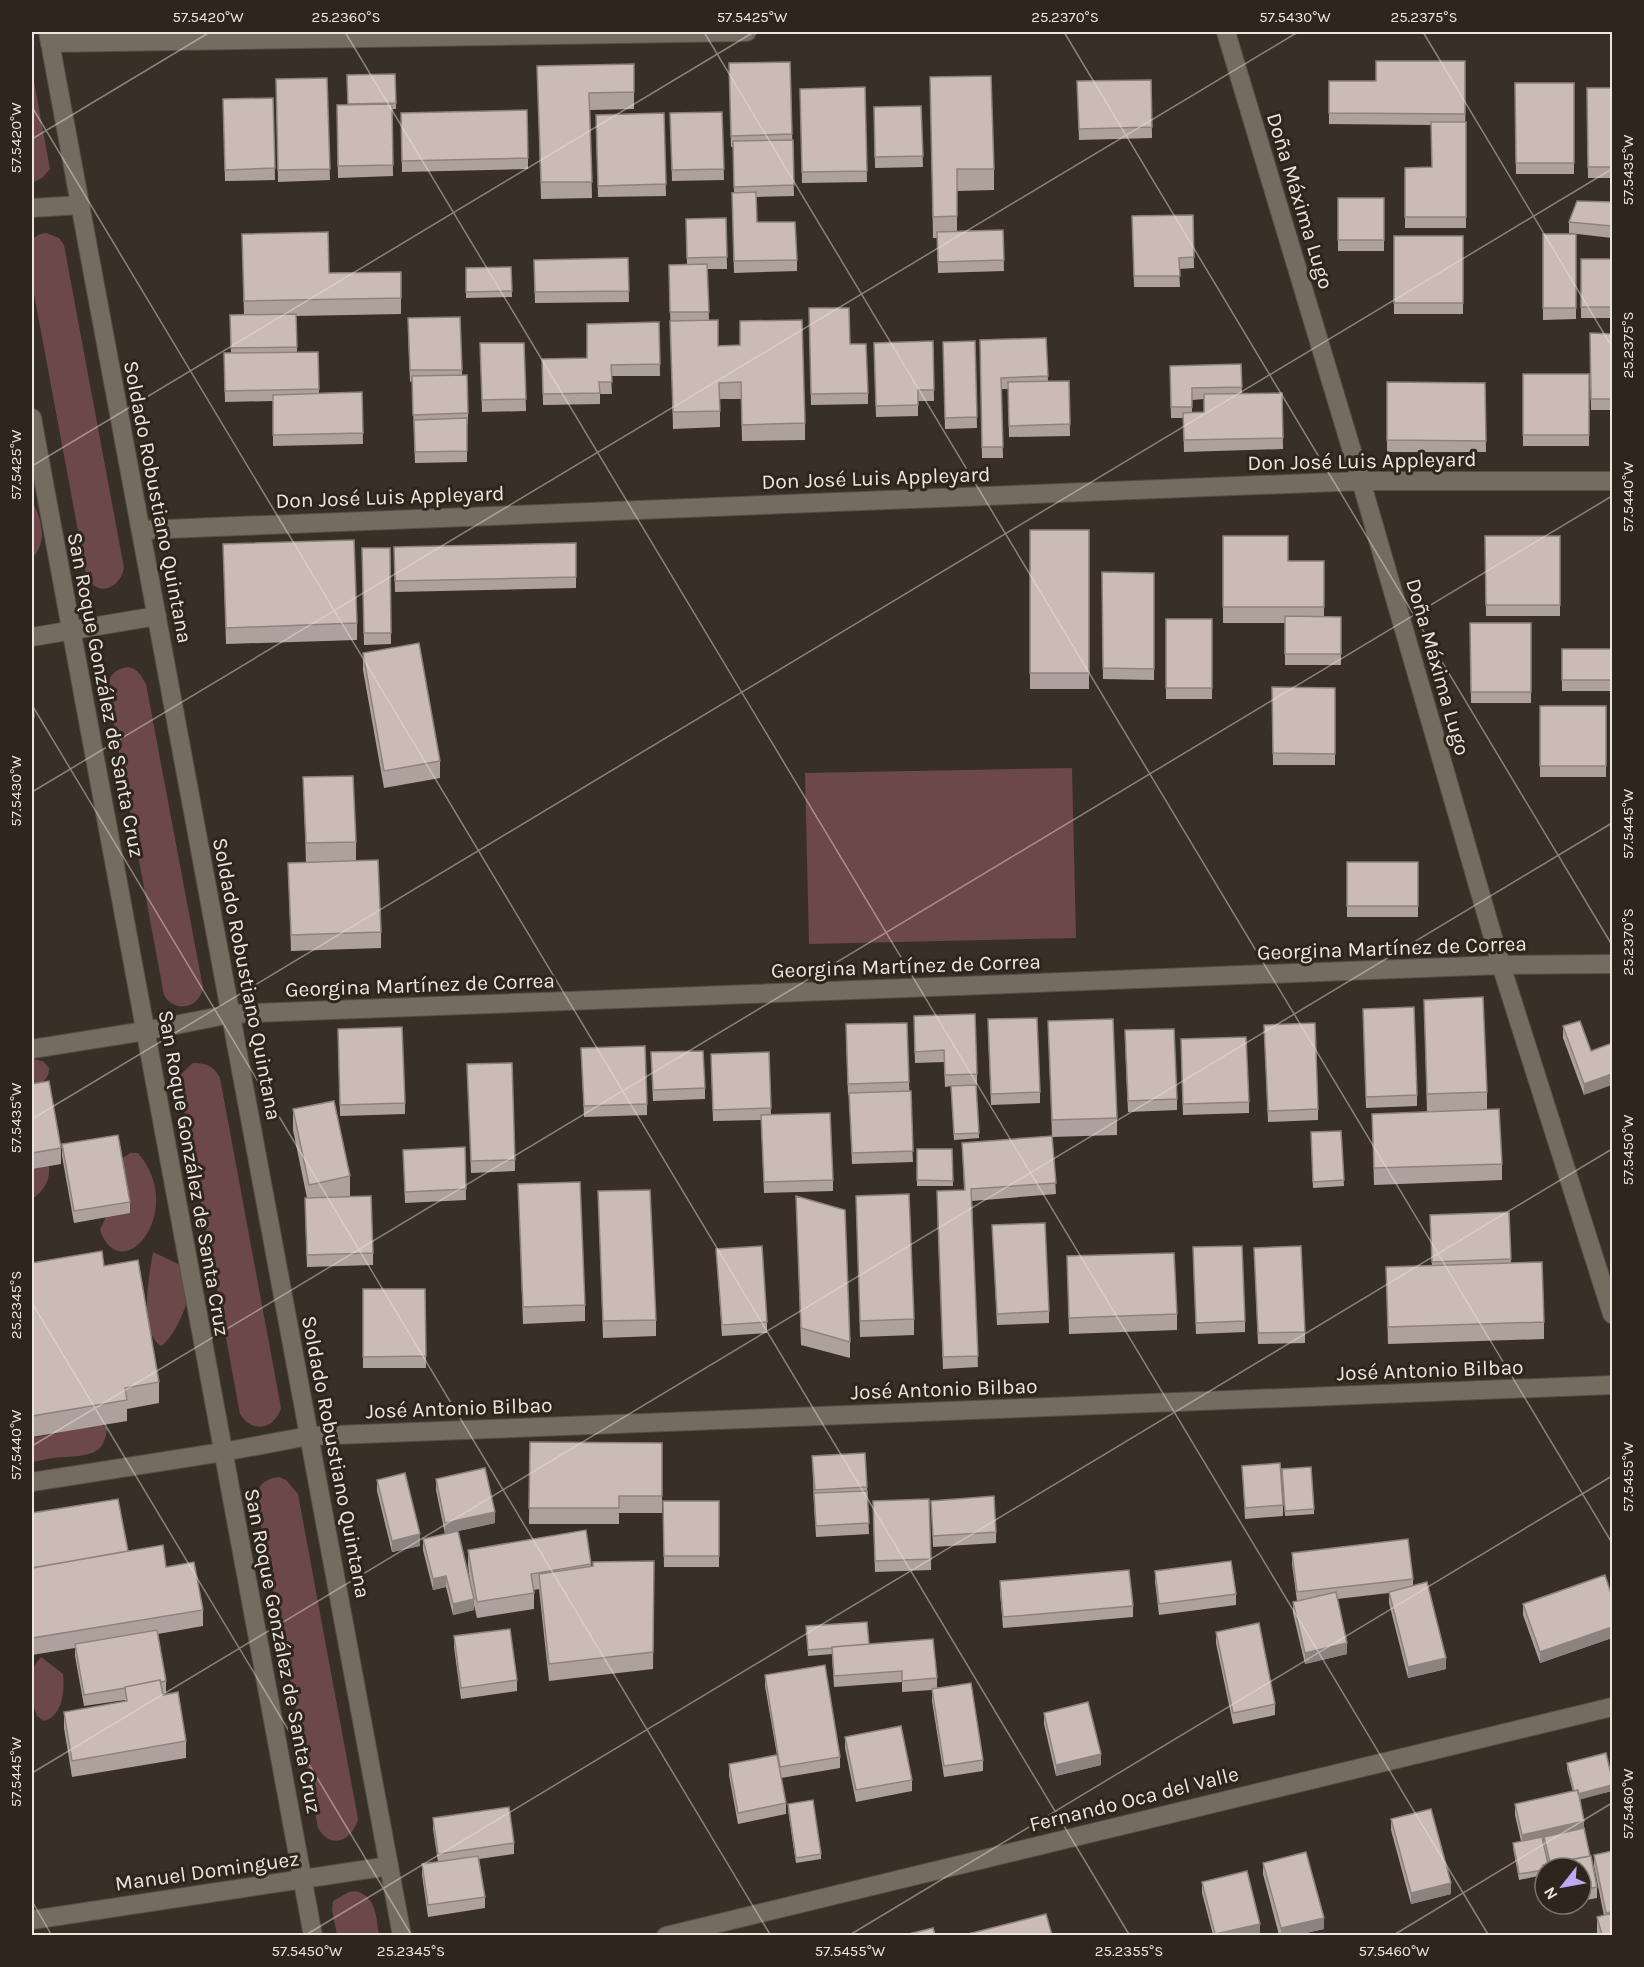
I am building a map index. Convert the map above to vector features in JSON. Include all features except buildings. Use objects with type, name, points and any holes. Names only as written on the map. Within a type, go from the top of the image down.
[{"type":"street","points":[[49,37],[747,32]]},
{"type":"street","name":"Doña Máxima Lugo","points":[[1226,32],[1501,965],[1612,1314]]},
{"type":"street","name":"Soldado Robustiano Quintana","points":[[49,37],[402,1935]]},
{"type":"street","points":[[32,207],[80,205]]},
{"type":"street","name":"San Roque González de Santa Cruz","points":[[32,418],[313,1935]]},
{"type":"street","name":"Don José Luis Appleyard","points":[[141,530],[1360,481],[1612,481]]},
{"type":"street","points":[[32,637],[157,616]]},
{"type":"street","name":"Georgina Martínez de Correa","points":[[32,1049],[146,1031],[231,1014],[1501,965],[1612,964]]},
{"type":"street","name":"José Antonio Bilbao","points":[[32,1482],[309,1436],[1612,1385]]},
{"type":"street","name":"Fernando Oca del Valle","points":[[666,1935],[1612,1707]]},
{"type":"street","name":"Manuel Dominguez","points":[[32,1920],[389,1866]]},
{"type":"shaded area","points":[[32,71],[50,169],[42,178],[32,183]]},
{"type":"shaded area","points":[[46,233],[59,238],[64,245],[124,568],[118,582],[107,588],[95,586],[86,574],[32,283],[32,239]]},
{"type":"shaded area","points":[[32,501],[41,523],[42,538],[32,558]]},
{"type":"shaded area","points":[[128,667],[137,671],[146,684],[203,988],[197,1000],[186,1006],[168,1001],[164,995],[107,689],[113,674],[119,669]]},
{"type":"shaded area","points":[[1072,768],[1076,938],[809,944],[805,773]]},
{"type":"shaded area","points":[[32,1059],[43,1061],[49,1068],[44,1080],[32,1087]]},
{"type":"shaded area","points":[[193,1063],[209,1066],[220,1078],[281,1408],[274,1421],[263,1426],[251,1424],[240,1414],[179,1083],[181,1074]]},
{"type":"shaded area","points":[[130,1153],[138,1153],[152,1175],[156,1198],[153,1219],[146,1236],[134,1247],[122,1251],[110,1246],[100,1230],[111,1205],[123,1158]]},
{"type":"shaded area","points":[[32,1157],[48,1162],[49,1173],[44,1188],[32,1199]]},
{"type":"shaded area","points":[[153,1252],[180,1265],[188,1287],[187,1302],[180,1320],[171,1336],[161,1346],[154,1339],[147,1316]]},
{"type":"shaded area","points":[[101,1424],[107,1428],[106,1437],[99,1449],[89,1454],[32,1462],[32,1438]]},
{"type":"shaded area","points":[[279,1477],[286,1480],[298,1494],[358,1819],[351,1833],[335,1841],[323,1835],[318,1828],[256,1499],[263,1483]]},
{"type":"shaded area","points":[[41,1657],[63,1674],[61,1702],[55,1714],[44,1721],[37,1716],[32,1701],[32,1669]]},
{"type":"shaded area","points":[[356,1891],[372,1903],[379,1935],[337,1935],[332,1910],[333,1901],[349,1892]]}]
